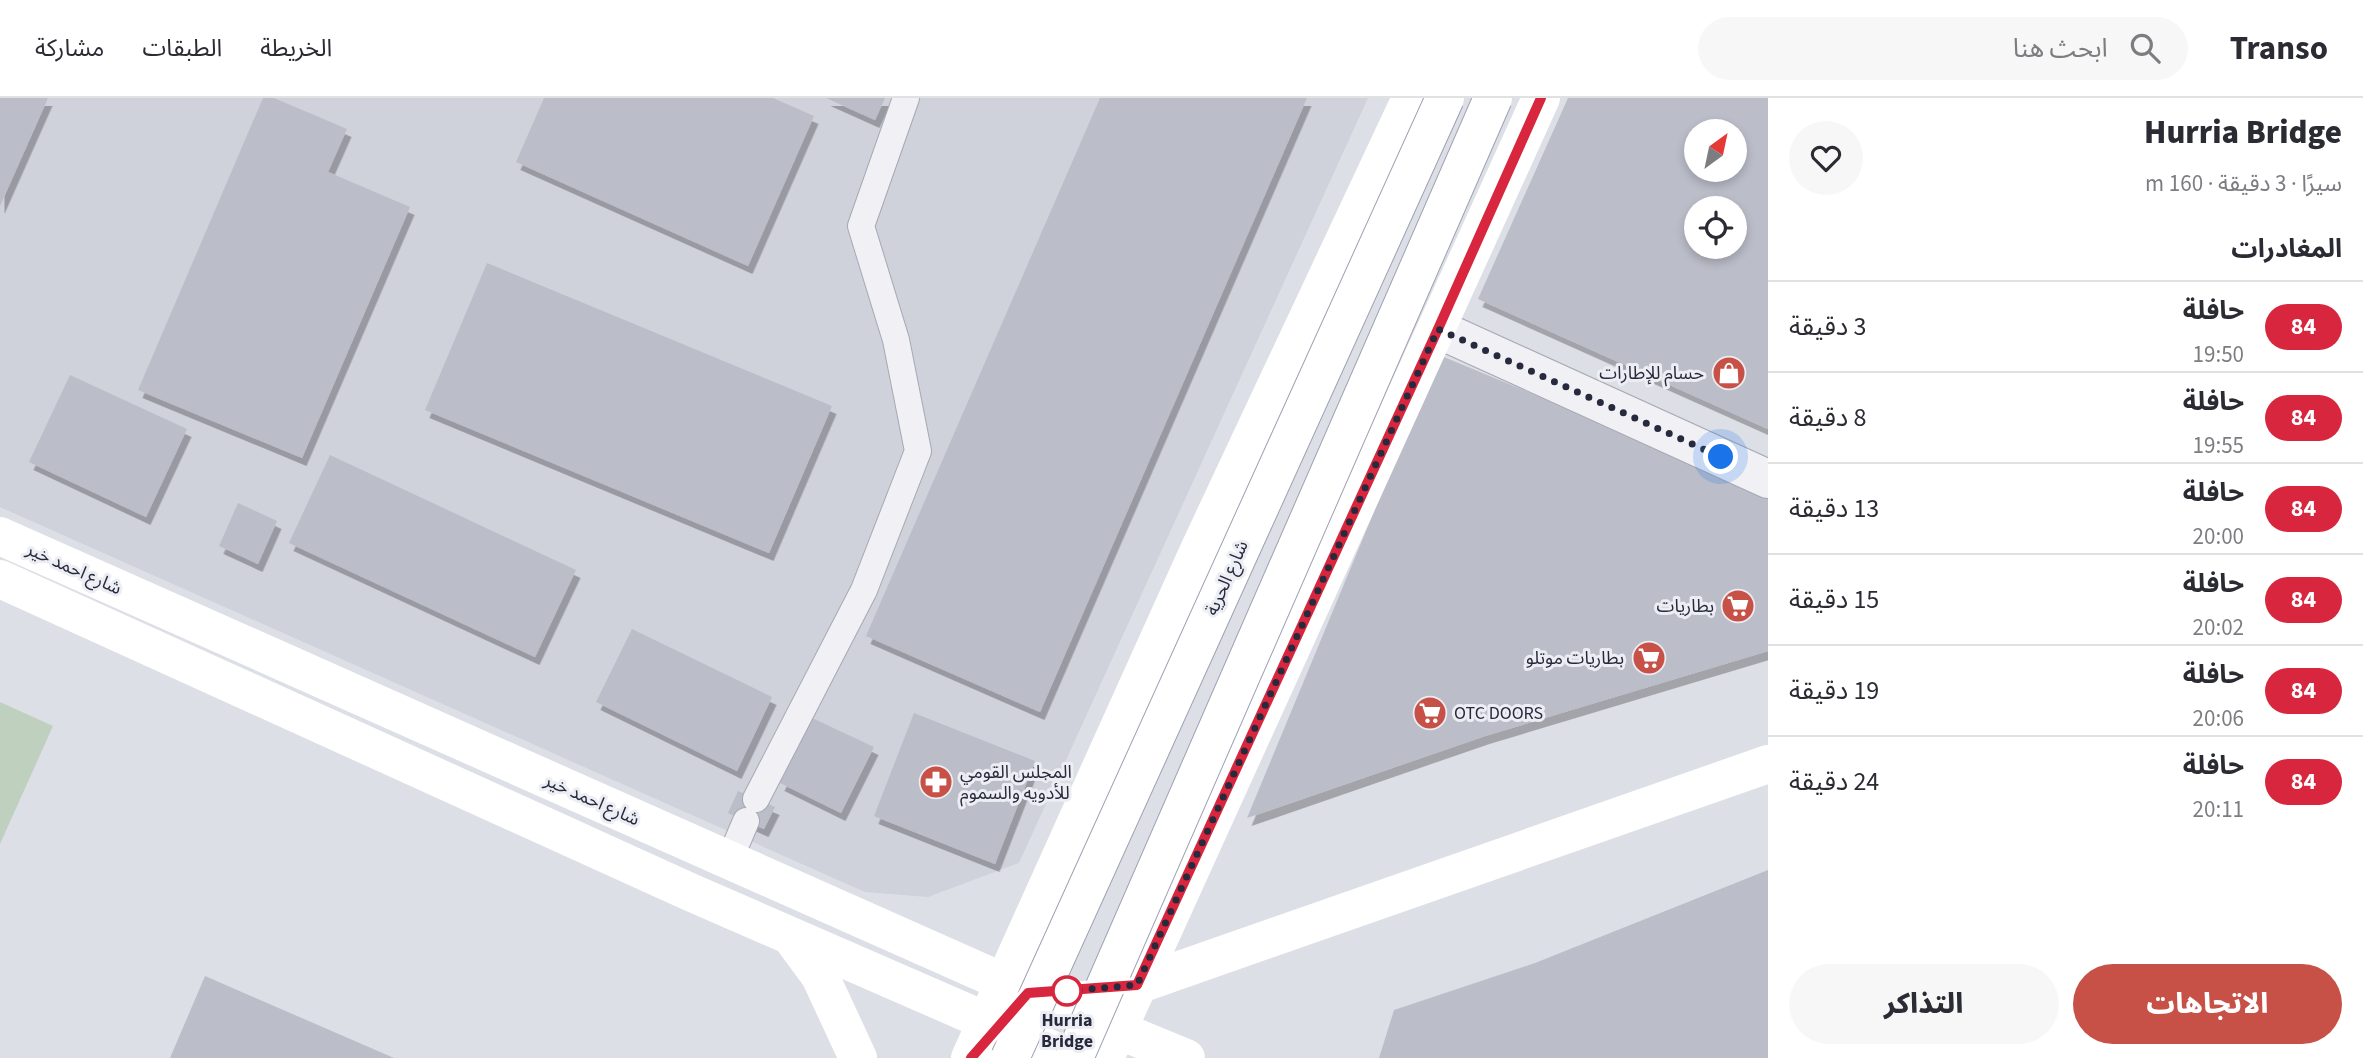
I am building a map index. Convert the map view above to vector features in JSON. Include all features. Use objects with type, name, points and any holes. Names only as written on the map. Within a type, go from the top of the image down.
[{"type":"main road","points":[[970,1058],[999,1035],[1016,988],[1205,538],[1411,98]]},
{"type":"main road","name":"شارع الحرية","points":[[999,1035],[1445,98]]},
{"type":"main road","points":[[0,579],[791,936],[999,1035],[1072,1058],[1493,98]]},
{"type":"main road","points":[[1111,1044],[1541,98]]},
{"type":"main road","name":"شارع احمد خير","points":[[0,536],[1016,988],[1111,1044],[1186,1058]]},
{"type":"main road","points":[[1016,988],[1137,985],[1768,764]]},
{"type":"main road","points":[[791,936],[820,976],[858,1058]]},
{"type":"street","points":[[1438,329],[1768,479]]},
{"type":"lane","points":[[729,861],[751,810],[864,590],[918,451],[896,340],[861,226],[906,98]]},
{"type":"shaded area","points":[[0,98],[1368,98],[1019,863],[928,897],[865,892],[0,507]]},
{"type":"green space","points":[[0,702],[53,726],[0,844]]},
{"type":"building","points":[[0,98],[48,98],[0,206]]},
{"type":"building","points":[[263,98],[274,98],[347,129],[328,172],[410,207],[302,458],[138,390]]},
{"type":"building","points":[[544,98],[773,98],[814,116],[748,266],[516,162]]},
{"type":"building","points":[[826,98],[885,98],[875,120]]},
{"type":"building","points":[[1100,98],[1307,98],[1040,712],[866,636]]},
{"type":"building","points":[[1568,98],[1768,98],[1768,429],[1478,299]]},
{"type":"building","points":[[487,263],[832,406],[769,553],[425,410]]},
{"type":"building","points":[[1439,355],[1613,427],[1768,498],[1768,651],[1485,736],[1247,818]]},
{"type":"building","points":[[70,375],[187,429],[146,517],[29,462]]},
{"type":"building","points":[[330,455],[576,570],[535,657],[289,543]]},
{"type":"building","points":[[238,503],[277,521],[258,564],[219,546]]},
{"type":"building","points":[[632,629],[772,697],[737,771],[596,702]]},
{"type":"building","points":[[914,713],[1035,761],[995,864],[874,816]]},
{"type":"building","points":[[812,718],[874,747],[841,813],[780,783]]},
{"type":"building","points":[[738,791],[775,807],[764,829],[728,813]]},
{"type":"building","points":[[1768,870],[1768,1058],[1379,1058],[1394,1010],[1535,963]]},
{"type":"building","points":[[205,976],[394,1058],[170,1058]]},
{"type":"bus line","name":"84","points":[[971,1058],[1028,993],[1137,985],[1541,98]]},
{"type":"place","name":"حسام للإطارات","points":[[1729,373]]},
{"type":"place","name":"بطاريات","points":[[1738,606]]},
{"type":"place","name":"بطاريات موتلو","points":[[1649,658]]},
{"type":"place","name":"OTC DOORS","points":[[1430,713]]},
{"type":"place","name":"المجلس القومي للأدويه والسموم","points":[[936,782]]},
{"type":"place","name":"Hurria Bridge","points":[[1067,991]]},
{"type":"route","points":[[1067,991],[1137,985],[1438,329],[1721,457]]}]
